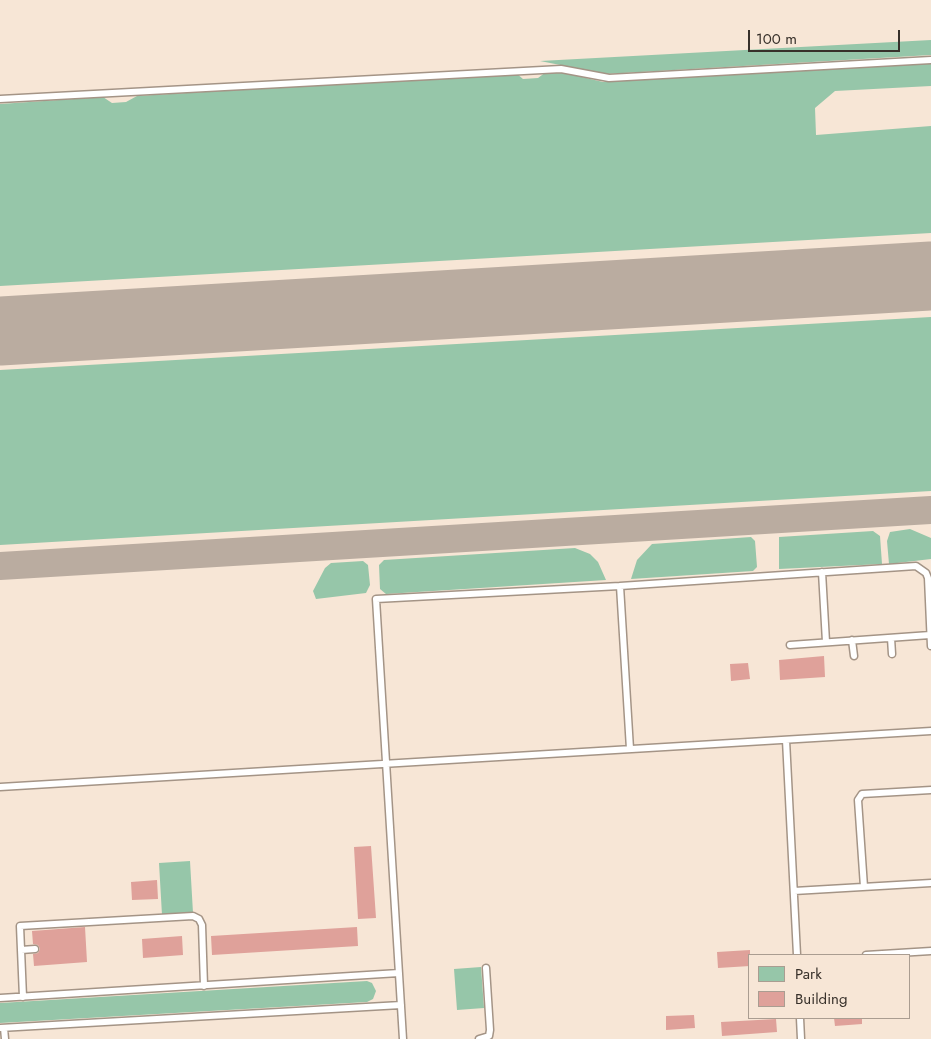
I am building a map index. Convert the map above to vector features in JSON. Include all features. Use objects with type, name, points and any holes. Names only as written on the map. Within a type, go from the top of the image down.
[{"type":"lane","points":[[0,99],[561,69],[609,78],[931,60]]},
{"type":"lane","points":[[403,1039],[376,599],[620,586],[916,566],[922,569],[928,578],[931,646]]},
{"type":"lane","points":[[822,572],[826,642]]},
{"type":"lane","points":[[620,586],[630,749]]},
{"type":"lane","points":[[790,644],[930,635]]},
{"type":"lane","points":[[891,638],[892,654]]},
{"type":"lane","points":[[852,640],[854,656]]},
{"type":"lane","points":[[0,787],[931,731]]},
{"type":"lane","points":[[786,740],[797,954]]},
{"type":"lane","points":[[864,887],[858,800],[862,794],[931,790]]},
{"type":"lane","points":[[794,891],[931,883]]},
{"type":"lane","points":[[23,996],[20,926],[193,916],[199,919],[202,925],[204,986]]},
{"type":"lane","points":[[21,950],[35,949]]},
{"type":"lane","points":[[888,954],[931,952]]},
{"type":"lane","points":[[479,1039],[489,1036],[490,1030],[486,968]]},
{"type":"lane","points":[[0,998],[399,973]]},
{"type":"lane","points":[[5,1039],[2,1028],[401,1005]]},
{"type":"lane","points":[[800,1019],[801,1039]]},
{"type":"green space","points":[[931,40],[931,55],[606,74],[540,61]]},
{"type":"green space","points":[[931,62],[931,86],[835,91],[815,108],[816,135],[931,126],[931,233],[0,286],[0,104],[103,97],[112,103],[126,102],[137,96],[516,73],[523,79],[538,78],[546,72],[565,73],[603,82]]},
{"type":"green space","points":[[931,317],[931,491],[0,545],[0,370]]},
{"type":"green space","points":[[910,529],[931,538],[931,559],[889,564],[887,541],[890,532]]},
{"type":"green space","points":[[873,531],[880,536],[882,564],[779,569],[779,537]]},
{"type":"green space","points":[[751,537],[755,541],[757,567],[753,571],[631,579],[637,560],[652,544]]},
{"type":"green space","points":[[575,548],[590,554],[598,562],[606,580],[386,594],[380,589],[379,565],[384,560]]},
{"type":"green space","points":[[363,561],[368,565],[370,585],[366,593],[316,599],[313,591],[325,568],[331,563]]},
{"type":"green space","points":[[190,861],[193,913],[162,915],[159,863]]},
{"type":"green space","points":[[481,967],[484,1008],[457,1010],[454,969]]},
{"type":"green space","points":[[367,981],[372,983],[376,991],[373,999],[367,1002],[0,1023],[0,1003]]},
{"type":"building","points":[[824,656],[825,677],[780,680],[779,660]]},
{"type":"building","points":[[748,663],[750,679],[731,681],[730,664]]},
{"type":"building","points":[[371,846],[376,918],[358,919],[354,847]]},
{"type":"building","points":[[157,880],[158,899],[132,900],[131,882]]},
{"type":"building","points":[[85,927],[87,962],[34,966],[33,954],[38,953],[40,949],[38,945],[33,944],[32,931]]},
{"type":"building","points":[[357,927],[358,946],[212,955],[211,936]]},
{"type":"building","points":[[182,936],[183,955],[143,958],[142,939]]},
{"type":"building","points":[[750,950],[748,966],[718,968],[717,952]]},
{"type":"building","points":[[694,1015],[695,1028],[666,1030],[666,1016]]},
{"type":"building","points":[[776,1019],[777,1032],[722,1036],[721,1022]]},
{"type":"building","points":[[834,1019],[862,1019],[862,1024],[835,1026]]},
{"type":"taxiway","points":[[0,566],[931,510]]},
{"type":"runway","points":[[0,331],[931,276]]}]
